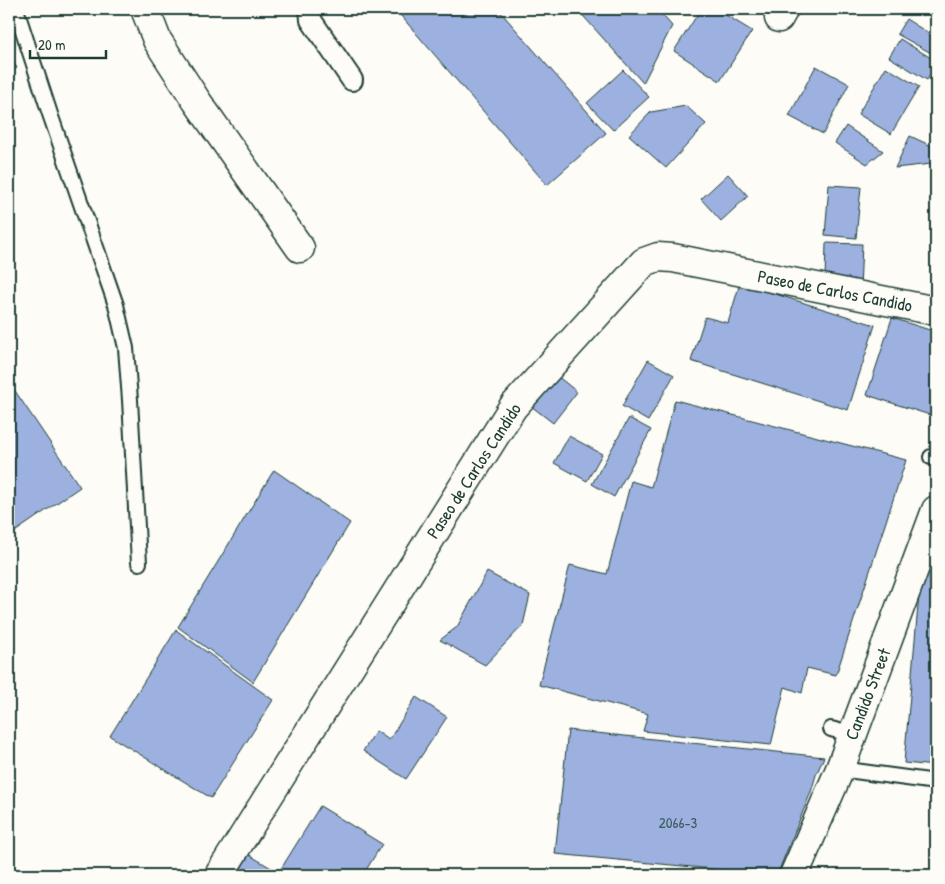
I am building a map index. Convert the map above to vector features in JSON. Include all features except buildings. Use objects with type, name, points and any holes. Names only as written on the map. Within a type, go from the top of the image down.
[{"type":"street","points":[[145,9],[157,40],[196,100],[300,248]]},
{"type":"street","points":[[310,9],[311,20],[352,80]]},
{"type":"street","name":"Paseo de Carlos Candido","points":[[219,875],[512,407],[644,262],[658,258],[673,258],[936,311]]},
{"type":"street","name":"Candido Street","points":[[794,875],[840,770],[842,732],[936,510]]},
{"type":"lane","points":[[16,9],[116,305],[126,348],[139,563]]},
{"type":"lane","points":[[840,770],[936,782]]}]
